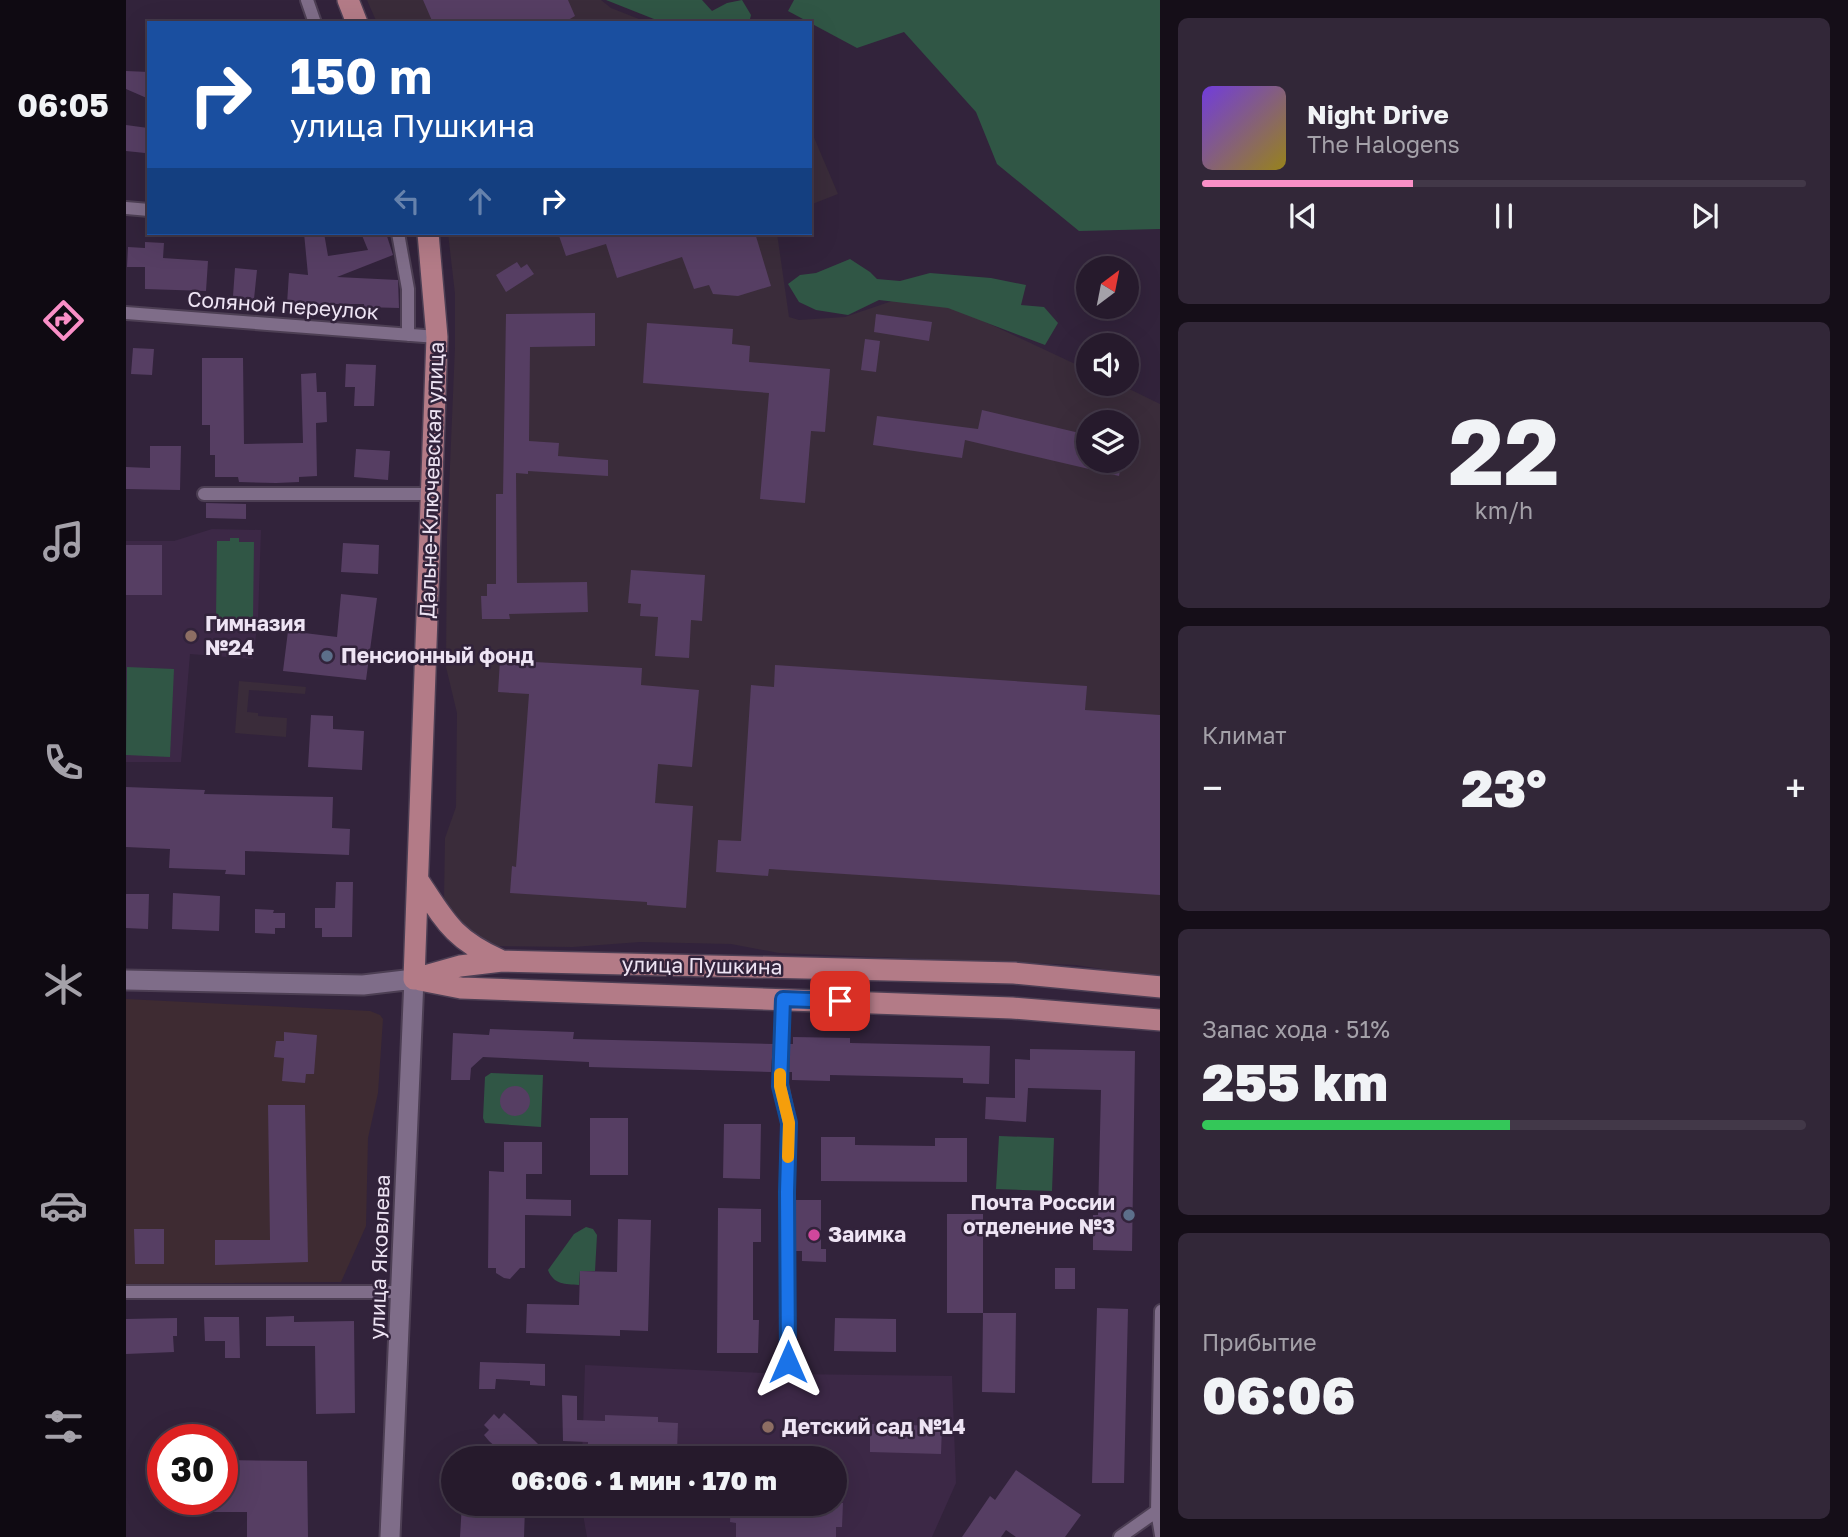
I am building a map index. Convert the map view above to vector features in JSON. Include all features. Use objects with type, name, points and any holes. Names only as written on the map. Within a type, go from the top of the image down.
[{"type":"main road","points":[[348,0],[356,21]]},
{"type":"main road","name":"Дальне-Ключевская улица","points":[[414,979],[437,337],[428,235]]},
{"type":"main road","points":[[418,880],[457,935],[478,950],[502,961]]},
{"type":"main road","name":"улица Пушкина","points":[[126,981],[363,985],[414,979],[460,965],[502,961],[1014,973],[1160,987]]},
{"type":"main road","name":"улица Пушкина","points":[[414,979],[461,988],[1012,1008],[1160,1020]]},
{"type":"main road","name":"улица Яковлева","points":[[390,1537],[414,979]]},
{"type":"street","points":[[307,0],[314,21]]},
{"type":"street","points":[[126,208],[147,210]]},
{"type":"street","points":[[398,235],[408,289],[408,335]]},
{"type":"street","name":"Соляной переулок","points":[[126,313],[437,337]]},
{"type":"street","points":[[204,494],[432,494]]},
{"type":"street","points":[[783,999],[780,1086],[789,1123],[788,1374]]},
{"type":"street","points":[[126,1292],[402,1292]]},
{"type":"street","points":[[1160,1311],[1157,1511],[1160,1535]]},
{"type":"street","points":[[1119,1537],[1157,1511]]},
{"type":"shaded area","points":[[367,0],[601,0],[611,8],[644,21],[376,21]]},
{"type":"shaded area","points":[[812,133],[838,194],[812,204]]},
{"type":"shaded area","points":[[448,235],[777,235],[789,317],[799,320],[845,317],[904,297],[949,305],[1076,364],[1076,396],[1139,396],[1139,394],[1160,404],[1160,978],[1076,965],[779,953],[731,944],[640,942],[573,947],[494,946],[473,938],[448,909],[444,899],[445,838],[456,807],[457,713],[446,667],[447,537],[455,347],[455,294]]},
{"type":"shaded area","name":"Гимназия №24","points":[[212,529],[261,530],[258,619],[253,659],[190,654],[181,762],[126,762],[126,541],[174,541]]},
{"type":"shaded area","points":[[239,681],[306,687],[305,694],[249,690],[247,712],[258,713],[258,716],[287,718],[286,737],[235,733]]},
{"type":"shaded area","points":[[126,999],[370,1011],[380,1015],[383,1019],[378,1093],[368,1138],[366,1226],[341,1282],[126,1284]]},
{"type":"shaded area","name":"Детский сад №14","points":[[585,1365],[788,1374],[952,1376],[956,1483],[932,1537],[587,1537],[583,1516],[847,1516],[847,1446],[582,1446]]},
{"type":"green space","points":[[606,0],[702,0],[712,11],[727,3],[742,0],[751,15],[750,21],[659,21]]},
{"type":"green space","points":[[794,0],[1160,0],[1160,229],[1079,231],[997,164],[976,112],[904,32],[857,48],[812,24],[812,21],[788,11]]},
{"type":"green space","points":[[850,259],[877,279],[900,281],[930,273],[991,278],[1026,285],[1021,305],[1044,307],[1058,323],[1045,345],[948,308],[879,300],[848,315],[816,310],[799,302],[788,284],[800,275],[816,273]]},
{"type":"green space","points":[[230,538],[239,538],[239,542],[254,542],[253,619],[230,621],[230,618],[216,618],[217,541],[230,541]]},
{"type":"green space","points":[[127,667],[174,669],[170,757],[126,755]]},
{"type":"green space","points":[[491,1073],[543,1075],[541,1127],[485,1123],[485,1077]]},
{"type":"green space","points":[[999,1136],[1054,1138],[1052,1191],[996,1189]]},
{"type":"green space","points":[[586,1227],[593,1229],[597,1235],[595,1271],[580,1271],[579,1285],[565,1284],[553,1279],[548,1270],[574,1234]]},
{"type":"building","points":[[423,0],[568,0],[575,16],[566,21],[432,21]]},
{"type":"building","points":[[126,71],[147,72],[147,98],[126,89]]},
{"type":"building","points":[[126,125],[147,128],[145,153],[126,151]]},
{"type":"building","points":[[304,235],[324,235],[328,256],[368,250],[362,235],[387,235],[393,255],[337,277],[398,280],[399,308],[364,307],[364,304],[287,304],[289,273],[308,275]]},
{"type":"building","points":[[559,235],[756,235],[771,286],[738,296],[713,294],[709,285],[694,289],[682,257],[617,278],[606,244],[566,256]]},
{"type":"building","points":[[145,242],[164,243],[163,258],[208,261],[206,291],[145,289],[145,267],[127,267],[128,247],[145,248]]},
{"type":"building","points":[[517,262],[521,268],[527,264],[534,274],[506,292],[496,275]]},
{"type":"building","points":[[235,268],[257,270],[254,299],[233,296]]},
{"type":"building","points":[[595,313],[595,346],[530,347],[529,441],[559,443],[558,456],[608,460],[608,476],[528,471],[528,474],[516,473],[517,583],[587,582],[588,612],[509,614],[510,619],[482,619],[481,596],[487,596],[487,584],[496,584],[496,494],[503,494],[506,314]]},
{"type":"building","points":[[876,314],[932,322],[929,341],[874,332]]},
{"type":"building","points":[[647,323],[733,329],[732,344],[750,346],[749,362],[830,369],[825,432],[811,431],[805,503],[760,499],[769,393],[643,383]]},
{"type":"building","points":[[865,339],[880,341],[876,372],[861,370]]},
{"type":"building","points":[[133,348],[154,349],[152,375],[131,374]]},
{"type":"building","points":[[202,358],[243,358],[244,444],[303,443],[301,374],[316,373],[317,392],[326,392],[327,422],[316,423],[317,476],[299,477],[299,482],[276,483],[239,482],[238,477],[215,477],[215,455],[210,455],[210,425],[202,425]]},
{"type":"building","points":[[346,364],[376,365],[374,406],[354,406],[355,387],[345,387]]},
{"type":"building","points":[[982,410],[1076,432],[1076,466],[965,440],[962,458],[873,445],[877,416],[978,429]]},
{"type":"building","points":[[150,446],[181,446],[180,490],[126,489],[126,467],[150,468]]},
{"type":"building","points":[[356,449],[390,451],[388,480],[354,477]]},
{"type":"building","points":[[206,503],[246,504],[246,519],[206,518]]},
{"type":"building","points":[[343,543],[379,545],[378,574],[341,572]]},
{"type":"building","points":[[126,545],[162,545],[162,595],[126,595]]},
{"type":"building","points":[[631,570],[705,575],[702,621],[691,620],[689,658],[655,656],[658,617],[640,616],[641,604],[628,603]]},
{"type":"building","name":"Пенсионный фонд","points":[[341,594],[377,598],[366,680],[283,671],[288,631],[337,637]]},
{"type":"building","points":[[500,660],[642,668],[641,685],[699,690],[692,767],[658,764],[655,803],[693,806],[686,908],[647,905],[647,902],[510,893],[512,866],[516,867],[529,694],[498,692]]},
{"type":"building","points":[[775,665],[1087,686],[1085,710],[1160,715],[1160,895],[769,869],[768,876],[716,872],[718,840],[741,841],[751,685],[774,687]]},
{"type":"building","points":[[311,715],[333,716],[333,729],[364,731],[362,770],[308,767]]},
{"type":"building","points":[[126,787],[205,790],[204,794],[333,797],[332,828],[350,829],[349,855],[245,851],[245,875],[225,874],[226,870],[169,868],[170,849],[126,847]]},
{"type":"building","points":[[336,882],[353,882],[352,937],[322,937],[322,928],[315,928],[315,908],[335,908]]},
{"type":"building","points":[[173,893],[220,896],[219,931],[172,929]]},
{"type":"building","points":[[126,894],[149,894],[148,929],[126,928]]},
{"type":"building","points":[[255,909],[285,913],[285,928],[275,928],[275,934],[255,933]]},
{"type":"building","points":[[490,1029],[574,1032],[573,1039],[773,1044],[771,1072],[589,1067],[589,1062],[483,1057],[471,1068],[470,1080],[451,1080],[453,1033],[489,1035]]},
{"type":"building","points":[[284,1032],[317,1035],[314,1074],[306,1074],[305,1083],[282,1081],[284,1058],[274,1057],[276,1041],[284,1041]]},
{"type":"building","points":[[793,1037],[850,1038],[850,1043],[990,1046],[989,1084],[963,1083],[963,1078],[830,1075],[830,1081],[792,1080],[792,1072],[789,1072],[790,1044],[793,1044]]},
{"type":"building","points":[[1030,1049],[1135,1051],[1132,1251],[1093,1250],[1093,1215],[1098,1215],[1101,1090],[1028,1088],[1026,1122],[985,1119],[986,1097],[1015,1098],[1015,1059],[1030,1060]]},
{"type":"building","points":[[515,1086],[526,1090],[530,1101],[526,1112],[515,1116],[504,1112],[500,1101],[504,1090]]},
{"type":"building","points":[[268,1105],[305,1105],[308,1262],[215,1265],[215,1240],[270,1240]]},
{"type":"building","points":[[590,1118],[628,1118],[628,1175],[590,1175]]},
{"type":"building","points":[[724,1124],[761,1124],[760,1179],[723,1178]]},
{"type":"building","points":[[821,1137],[855,1137],[855,1145],[935,1146],[935,1138],[967,1138],[967,1182],[821,1181]]},
{"type":"building","points":[[504,1142],[542,1142],[542,1174],[526,1174],[526,1199],[571,1200],[571,1216],[525,1215],[525,1268],[520,1268],[510,1279],[496,1273],[496,1268],[488,1268],[489,1171],[504,1172]]},
{"type":"building","points":[[796,1200],[821,1200],[821,1249],[826,1249],[826,1262],[802,1261],[802,1251],[796,1251]]},
{"type":"building","points":[[718,1208],[761,1209],[761,1242],[753,1242],[753,1320],[759,1320],[758,1353],[717,1353]]},
{"type":"building","points":[[947,1214],[983,1214],[983,1313],[947,1313]]},
{"type":"building","points":[[618,1219],[651,1220],[648,1331],[620,1330],[620,1336],[526,1333],[527,1304],[579,1305],[580,1271],[617,1272]]},
{"type":"building","points":[[134,1229],[164,1229],[164,1264],[135,1264]]},
{"type":"building","points":[[1055,1268],[1075,1268],[1075,1289],[1055,1289]]},
{"type":"building","points":[[1097,1308],[1128,1309],[1124,1483],[1092,1483]]},
{"type":"building","points":[[983,1313],[1016,1313],[1015,1393],[982,1392]]},
{"type":"building","points":[[294,1316],[294,1322],[354,1321],[355,1413],[316,1414],[315,1346],[266,1346],[266,1317]]},
{"type":"building","points":[[204,1317],[239,1317],[240,1358],[225,1358],[225,1341],[205,1341]]},
{"type":"building","points":[[177,1318],[177,1336],[173,1336],[174,1352],[126,1354],[126,1319]]},
{"type":"building","points":[[835,1318],[896,1319],[896,1352],[834,1351]]},
{"type":"building","points":[[480,1362],[545,1364],[545,1386],[530,1385],[530,1381],[496,1379],[495,1389],[479,1389]]},
{"type":"building","points":[[562,1395],[577,1396],[577,1420],[605,1421],[605,1415],[658,1417],[658,1422],[678,1423],[677,1446],[588,1446],[588,1442],[563,1441]]},
{"type":"building","points":[[504,1413],[540,1446],[495,1446],[484,1435],[489,1430],[484,1425],[494,1414],[499,1419]]},
{"type":"building","points":[[870,1424],[942,1426],[941,1454],[870,1452]]},
{"type":"building","points":[[238,1460],[307,1461],[308,1537],[247,1537],[247,1512],[238,1512]]},
{"type":"building","points":[[1016,1470],[1081,1515],[1065,1537],[1016,1537],[1006,1530],[1001,1537],[962,1537],[990,1496],[995,1500]]},
{"type":"building","points":[[461,1516],[525,1516],[524,1537],[460,1537]]},
{"type":"building","name":"Детский сад №14","points":[[730,1516],[842,1516],[842,1527],[836,1527],[836,1537],[736,1537],[736,1523],[730,1522]]},
{"type":"slow traffic","points":[[780,1074],[780,1086],[789,1123],[788,1157]]},
{"type":"place","name":"Гимназия №24","points":[[191,636]]},
{"type":"place","name":"Пенсионный фонд","points":[[327,656]]},
{"type":"place","name":"Почта России отделение №3","points":[[1129,1215]]},
{"type":"place","name":"Заимка","points":[[814,1235]]},
{"type":"place","name":"Детский сад №14","points":[[768,1427]]},
{"type":"route","points":[[788,1362],[789,1123],[780,1086],[783,999],[840,1001]]}]
